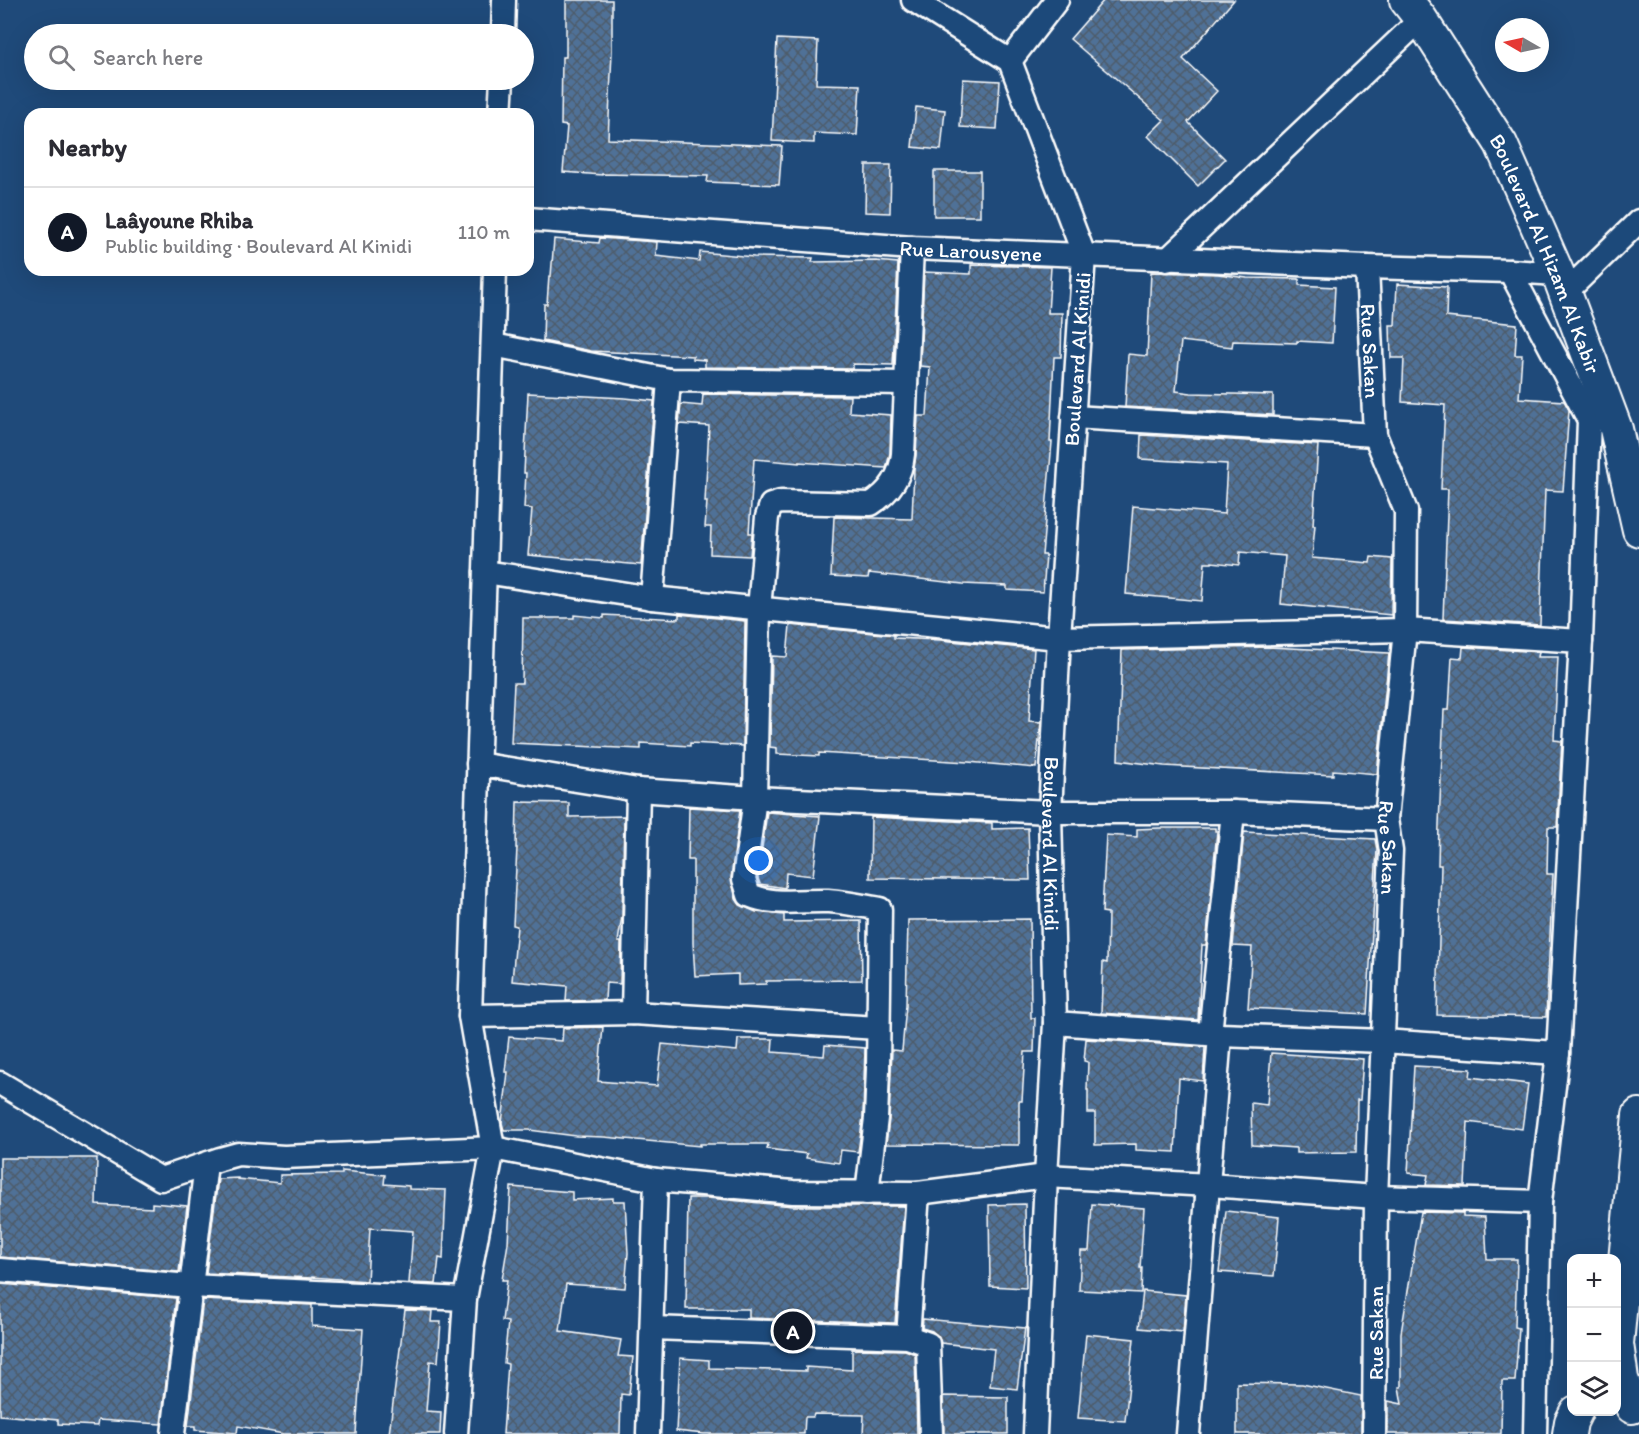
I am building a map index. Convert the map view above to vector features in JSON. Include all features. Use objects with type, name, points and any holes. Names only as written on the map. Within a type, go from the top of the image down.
[{"type":"main road","name":"Boulevard Al Hizam Al Kabir","points":[[1413,9],[1501,144],[1562,283],[1616,429],[1639,530]]},
{"type":"main road","points":[[1621,1308],[1639,1115]]},
{"type":"main road","points":[[1620,1362],[1629,1408]]},
{"type":"street","points":[[503,24],[504,0]]},
{"type":"street","points":[[913,0],[1010,61],[1084,255]]},
{"type":"street","points":[[1010,61],[1057,0]]},
{"type":"street","points":[[1167,260],[1413,9]]},
{"type":"street","points":[[500,108],[501,90]]},
{"type":"street","name":"Rue Larousyene","points":[[534,219],[912,248],[1167,260],[1510,271],[1562,283]]},
{"type":"street","points":[[1562,283],[1639,221]]},
{"type":"street","points":[[867,1194],[876,1118],[880,909],[828,901],[770,902],[749,895],[744,879],[755,798],[759,609],[767,518],[771,505],[781,502],[872,504],[890,489],[896,480],[902,465],[912,248]]},
{"type":"street","name":"Boulevard Al Kinidi","points":[[1035,1434],[1055,1023],[1050,812],[1084,255]]},
{"type":"street","name":"Rue Sakan","points":[[1367,267],[1375,435],[1406,511],[1406,630],[1386,819],[1391,851],[1376,1197],[1374,1434]]},
{"type":"street","points":[[1510,271],[1588,420],[1581,641],[1558,1053],[1540,1202],[1535,1429],[1571,1426]]},
{"type":"street","points":[[456,1434],[465,1299],[493,1148],[470,1016],[495,276]]},
{"type":"street","points":[[493,345],[669,380],[906,383]]},
{"type":"street","points":[[652,598],[669,380]]},
{"type":"street","points":[[1074,417],[1375,435]]},
{"type":"street","points":[[485,572],[652,598],[1059,638],[1406,630],[1581,641]]},
{"type":"street","points":[[478,764],[638,790],[755,798],[1050,812],[1233,812],[1386,819]]},
{"type":"street","points":[[633,1013],[638,790]]},
{"type":"street","points":[[1188,1434],[1209,1185],[1215,1034],[1233,812]]},
{"type":"street","points":[[470,1016],[633,1013],[878,1028]]},
{"type":"street","points":[[1055,1023],[1558,1053]]},
{"type":"street","points":[[0,1083],[161,1179],[238,1154],[284,1157],[493,1148],[656,1180],[793,1192],[918,1193],[1046,1176],[1376,1197],[1540,1202]]},
{"type":"street","points":[[173,1434],[206,1164]]},
{"type":"street","points":[[648,1434],[656,1180]]},
{"type":"street","points":[[909,1337],[918,1193]]},
{"type":"street","points":[[0,1270],[190,1286],[465,1299]]},
{"type":"street","points":[[652,1328],[909,1337],[928,1344],[931,1434]]},
{"type":"building","points":[[566,0],[612,0],[608,139],[782,146],[779,185],[707,182],[708,176],[602,175],[563,172],[567,126],[561,125],[562,57],[566,57]]},
{"type":"building","points":[[1104,0],[1234,0],[1183,59],[1217,91],[1188,122],[1225,159],[1198,186],[1148,136],[1164,120],[1070,39]]},
{"type":"building","points":[[777,39],[818,41],[816,84],[860,85],[857,135],[814,133],[814,143],[772,141]]},
{"type":"building","points":[[963,79],[1000,81],[997,129],[960,127]]},
{"type":"building","points":[[916,107],[945,110],[941,150],[912,147]]},
{"type":"building","points":[[866,165],[891,165],[890,213],[865,212]]},
{"type":"building","points":[[934,171],[980,171],[980,216],[934,216]]},
{"type":"building","points":[[600,238],[657,242],[656,256],[699,261],[700,252],[754,257],[813,258],[812,262],[898,263],[893,365],[853,364],[853,369],[705,367],[705,360],[693,359],[693,356],[591,351],[543,341],[544,304],[547,304],[554,239],[599,243]]},
{"type":"building","points":[[971,265],[1051,267],[1048,313],[1062,313],[1061,357],[1054,357],[1050,442],[1052,442],[1042,555],[1046,555],[1043,592],[1007,590],[1007,586],[963,584],[869,573],[868,578],[831,576],[834,517],[912,519],[918,416],[927,416],[930,367],[920,366],[924,272],[971,274]]},
{"type":"building","points":[[1151,272],[1299,279],[1299,285],[1335,287],[1332,343],[1233,341],[1232,347],[1181,341],[1176,391],[1273,395],[1273,415],[1125,407],[1128,354],[1147,356]]},
{"type":"building","points":[[1397,284],[1447,287],[1446,317],[1517,324],[1515,355],[1522,355],[1519,398],[1564,401],[1569,410],[1563,491],[1545,490],[1540,625],[1443,619],[1448,489],[1441,489],[1445,405],[1402,402],[1404,358],[1391,358],[1390,325],[1395,325]]},
{"type":"building","points":[[528,393],[654,401],[641,565],[528,555],[532,509],[524,508],[526,473],[524,473]]},
{"type":"building","points":[[703,394],[850,396],[849,412],[891,415],[890,453],[886,468],[754,459],[749,533],[752,533],[750,556],[710,554],[711,527],[705,527],[709,426],[679,424],[681,404],[702,406]]},
{"type":"building","points":[[1141,435],[1318,445],[1312,558],[1370,563],[1371,557],[1392,559],[1391,615],[1281,604],[1285,556],[1240,552],[1239,565],[1205,563],[1202,601],[1126,594],[1133,506],[1224,514],[1227,464],[1140,459]]},
{"type":"building","points":[[679,614],[745,621],[743,746],[641,743],[641,749],[511,743],[514,683],[522,683],[523,618],[574,618],[574,615],[604,618],[604,615],[679,619]]},
{"type":"building","points":[[790,625],[894,635],[894,638],[1034,649],[1029,721],[1041,722],[1036,768],[819,753],[819,756],[777,754],[777,748],[770,747],[772,656],[787,657]]},
{"type":"building","points":[[1270,647],[1389,653],[1377,774],[1333,770],[1333,775],[1164,766],[1118,760],[1122,650]]},
{"type":"building","points":[[1463,647],[1539,652],[1538,657],[1558,657],[1554,740],[1562,741],[1557,827],[1548,827],[1547,874],[1553,874],[1546,1017],[1437,1015],[1441,865],[1438,865],[1444,710],[1449,710],[1452,657],[1462,658]]},
{"type":"building","points":[[517,802],[569,803],[569,817],[624,816],[622,916],[618,942],[621,942],[620,984],[606,983],[605,1000],[566,1001],[567,986],[512,981],[517,926],[513,925]]},
{"type":"building","points":[[689,807],[740,810],[731,878],[736,899],[740,905],[756,912],[784,915],[784,922],[861,921],[862,980],[766,981],[766,984],[738,985],[738,974],[695,976],[693,860],[688,860]]},
{"type":"building","points":[[767,812],[820,816],[813,876],[786,873],[785,888],[760,884],[758,878]]},
{"type":"building","points":[[871,817],[992,823],[992,829],[1028,828],[1030,880],[870,878]]},
{"type":"building","points":[[1215,828],[1217,831],[1206,945],[1202,945],[1198,1020],[1101,1013],[1103,962],[1107,963],[1108,913],[1102,912],[1106,835],[1137,837],[1137,829]]},
{"type":"building","points":[[1244,832],[1375,839],[1377,850],[1367,1014],[1248,1008],[1252,947],[1233,946]]},
{"type":"building","points":[[1030,919],[1031,1018],[1035,1018],[1034,1052],[1025,1052],[1022,1101],[1019,1101],[1019,1145],[886,1144],[892,1050],[902,1051],[906,1005],[908,920]]},
{"type":"building","points":[[603,1027],[598,1081],[657,1086],[662,1044],[737,1051],[738,1039],[773,1039],[772,1052],[824,1056],[825,1045],[865,1048],[863,1117],[858,1152],[841,1150],[839,1163],[806,1158],[807,1154],[767,1149],[768,1144],[700,1144],[700,1146],[529,1130],[504,1130],[502,1123],[508,1072],[505,1072],[509,1037],[562,1041],[563,1028]]},
{"type":"building","points":[[1086,1039],[1205,1047],[1203,1081],[1179,1078],[1175,1152],[1136,1150],[1136,1144],[1095,1145],[1095,1113],[1088,1113],[1088,1062],[1084,1061]]},
{"type":"building","points":[[1271,1053],[1363,1059],[1360,1100],[1357,1100],[1356,1152],[1296,1153],[1296,1148],[1252,1145],[1251,1103],[1267,1105]]},
{"type":"building","points":[[1414,1066],[1471,1069],[1470,1077],[1528,1084],[1522,1129],[1468,1122],[1465,1186],[1426,1185],[1428,1175],[1408,1173]]},
{"type":"building","points":[[0,1158],[97,1158],[96,1205],[152,1208],[152,1203],[187,1206],[179,1272],[0,1257]]},
{"type":"building","points":[[342,1171],[385,1175],[384,1184],[409,1186],[409,1189],[446,1190],[443,1259],[439,1258],[436,1284],[409,1283],[413,1231],[370,1228],[367,1281],[206,1273],[218,1179],[238,1178],[280,1183],[280,1175],[342,1174]]},
{"type":"building","points":[[511,1187],[572,1192],[572,1200],[613,1198],[613,1201],[625,1201],[628,1253],[625,1288],[566,1284],[560,1331],[621,1340],[618,1356],[633,1357],[629,1395],[621,1394],[620,1434],[503,1434],[508,1364],[504,1363],[508,1322],[502,1321],[507,1280],[502,1280],[508,1243]]},
{"type":"building","points":[[688,1198],[793,1206],[904,1206],[895,1323],[749,1318],[749,1309],[686,1309]]},
{"type":"building","points":[[1025,1204],[1026,1288],[990,1286],[989,1205]]},
{"type":"building","points":[[1092,1204],[1144,1208],[1140,1268],[1142,1268],[1141,1293],[1079,1290],[1081,1251],[1089,1251]]},
{"type":"building","points":[[1226,1211],[1279,1217],[1274,1276],[1219,1272]]},
{"type":"building","points":[[1421,1212],[1463,1213],[1463,1216],[1485,1217],[1487,1259],[1517,1259],[1515,1327],[1519,1328],[1515,1381],[1502,1381],[1501,1434],[1388,1434],[1388,1401],[1402,1404],[1399,1387],[1401,1387],[1401,1333]]},
{"type":"building","points":[[0,1284],[176,1298],[161,1424],[98,1420],[97,1426],[58,1424],[58,1420],[0,1415]]},
{"type":"building","points":[[1143,1291],[1186,1295],[1183,1332],[1139,1328]]},
{"type":"building","points":[[203,1300],[312,1305],[312,1326],[363,1329],[356,1434],[284,1434],[238,1426],[237,1433],[195,1430],[195,1426],[188,1426]]},
{"type":"building","points":[[405,1310],[432,1311],[431,1322],[441,1322],[438,1362],[430,1361],[426,1411],[441,1412],[440,1434],[389,1434]]},
{"type":"building","points":[[923,1319],[1025,1328],[1017,1389],[990,1386],[994,1349],[941,1343],[932,1331],[922,1328]]},
{"type":"building","points":[[1086,1334],[1134,1339],[1125,1421],[1078,1418]]},
{"type":"building","points":[[852,1349],[905,1350],[915,1354],[917,1434],[863,1434],[864,1415],[814,1414],[813,1417],[805,1417],[804,1434],[704,1434],[676,1431],[680,1358],[709,1360],[709,1368],[806,1371],[806,1367],[852,1370]]},
{"type":"building","points":[[1237,1383],[1302,1384],[1361,1396],[1361,1434],[1237,1434]]},
{"type":"building","points":[[943,1396],[1008,1397],[1008,1434],[944,1434]]},
{"type":"place","name":"Laâyoune Rhiba","points":[[793,1331]]}]
